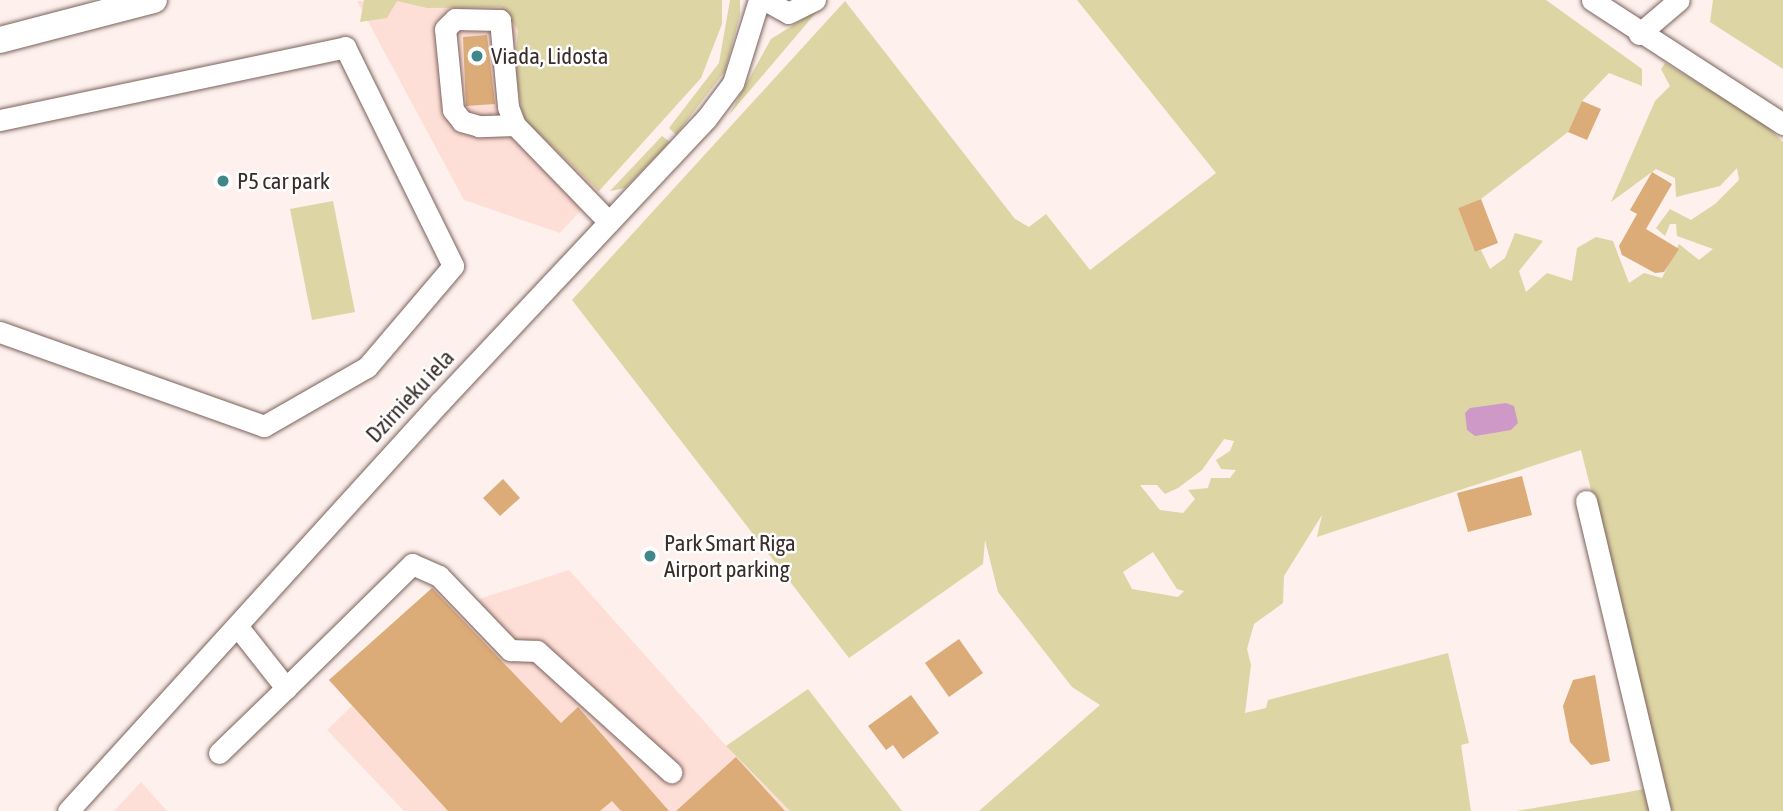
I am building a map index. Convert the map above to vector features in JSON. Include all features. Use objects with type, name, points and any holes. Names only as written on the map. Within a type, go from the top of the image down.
[{"type":"main road","points":[[0,25],[93,0]]},
{"type":"main road","points":[[0,40],[154,0]]},
{"type":"street","name":"Dzirnieku iela","points":[[68,811],[609,222],[733,83],[759,0]]},
{"type":"street","points":[[765,0],[788,13],[815,0]]},
{"type":"street","points":[[1592,0],[1639,34],[1783,124]]},
{"type":"street","points":[[1639,34],[1679,0]]},
{"type":"street","points":[[515,125],[479,126],[462,121],[453,110],[446,29],[455,19],[500,20],[508,107],[515,125],[609,222]]},
{"type":"street","points":[[0,120],[345,47],[453,266],[367,367],[264,426],[0,332]]},
{"type":"street","points":[[1586,501],[1660,811]]},
{"type":"street","points":[[219,753],[412,564],[439,576],[510,650],[537,651],[671,772]]},
{"type":"street","points":[[239,627],[286,688]]},
{"type":"shaded area","points":[[364,0],[722,0],[722,24],[701,78],[599,191],[523,118],[515,66],[518,30],[501,7],[427,8],[397,1],[387,18],[360,22]]},
{"type":"shaded area","points":[[524,0],[602,187],[560,233],[464,200],[357,1]]},
{"type":"shaded area","points":[[730,0],[740,0],[740,15],[725,71],[676,135],[669,128],[719,63]]},
{"type":"shaded area","points":[[1077,0],[1546,0],[1642,69],[1642,86],[1609,73],[1582,101],[1568,132],[1481,199],[1458,208],[1475,252],[1481,250],[1490,269],[1505,258],[1515,233],[1543,241],[1519,271],[1526,292],[1547,273],[1572,281],[1577,248],[1596,237],[1613,241],[1629,283],[1644,273],[1662,278],[1679,244],[1699,260],[1713,249],[1677,236],[1676,224],[1670,224],[1665,236],[1656,228],[1670,209],[1691,220],[1715,204],[1739,180],[1737,168],[1720,186],[1676,197],[1675,178],[1656,169],[1611,202],[1655,101],[1670,86],[1661,69],[1665,63],[1764,123],[1783,142],[1783,811],[1672,811],[1581,450],[1317,537],[1322,515],[1284,576],[1283,603],[1254,624],[1247,649],[1251,665],[1245,713],[1266,708],[1268,700],[1448,653],[1469,743],[1461,745],[1471,811],[979,811],[1100,705],[1072,687],[998,592],[985,540],[983,564],[849,658],[572,300],[845,1],[1015,219],[1029,227],[1046,214],[1090,270],[1216,173]],"holes":[[[1224,439],[1234,441],[1230,451],[1216,460],[1221,469],[1236,470],[1230,478],[1211,478],[1208,488],[1188,490],[1195,499],[1183,513],[1160,510],[1140,485],[1157,485],[1165,494],[1178,488],[1202,470]],[[1153,552],[1177,589],[1184,591],[1178,597],[1132,589],[1123,572]]]},
{"type":"shaded area","points":[[1713,0],[1783,0],[1783,69],[1710,22]]},
{"type":"shaded area","points":[[819,9],[729,115],[771,39]]},
{"type":"shaded area","points":[[662,136],[670,142],[625,188],[610,191]]},
{"type":"shaded area","points":[[333,201],[355,312],[312,320],[290,209]]},
{"type":"shaded area","points":[[1506,403],[1514,406],[1518,423],[1511,430],[1475,436],[1467,430],[1465,413],[1470,408]]},
{"type":"shaded area","points":[[569,570],[736,757],[790,811],[404,811],[327,730],[352,706],[329,680],[436,585],[463,613],[482,598]]},
{"type":"shaded area","points":[[808,689],[902,811],[790,811],[726,746]]},
{"type":"shaded area","points":[[141,782],[167,811],[114,811]]},
{"type":"shaded area","points":[[1644,789],[1649,811],[1516,811],[1623,793]]},
{"type":"building","points":[[487,35],[495,104],[466,106],[463,37]]},
{"type":"building","points":[[1582,101],[1601,109],[1587,140],[1568,132]]},
{"type":"building","points":[[1652,172],[1672,184],[1646,229],[1679,249],[1664,272],[1655,273],[1622,255],[1619,246],[1637,214],[1630,210]]},
{"type":"building","points":[[1481,199],[1498,243],[1475,252],[1458,208]]},
{"type":"building","points":[[1522,476],[1532,515],[1468,532],[1457,493]]},
{"type":"building","points":[[503,479],[520,498],[500,516],[483,498]]},
{"type":"building","points":[[432,588],[561,723],[578,707],[669,811],[621,811],[612,801],[600,811],[448,811],[329,680]]},
{"type":"building","points":[[959,639],[983,673],[949,697],[925,663]]},
{"type":"building","points":[[1595,675],[1610,761],[1591,765],[1570,742],[1563,706],[1573,680]]},
{"type":"building","points":[[911,695],[939,733],[903,759],[893,745],[886,750],[868,726]]},
{"type":"building","points":[[736,757],[785,811],[676,811]]},
{"type":"place","name":"Viada, Lidosta","points":[[477,56]]},
{"type":"place","name":"P5 car park","points":[[223,181]]},
{"type":"place","name":"Park Smart Riga Airport parking","points":[[650,556]]}]
